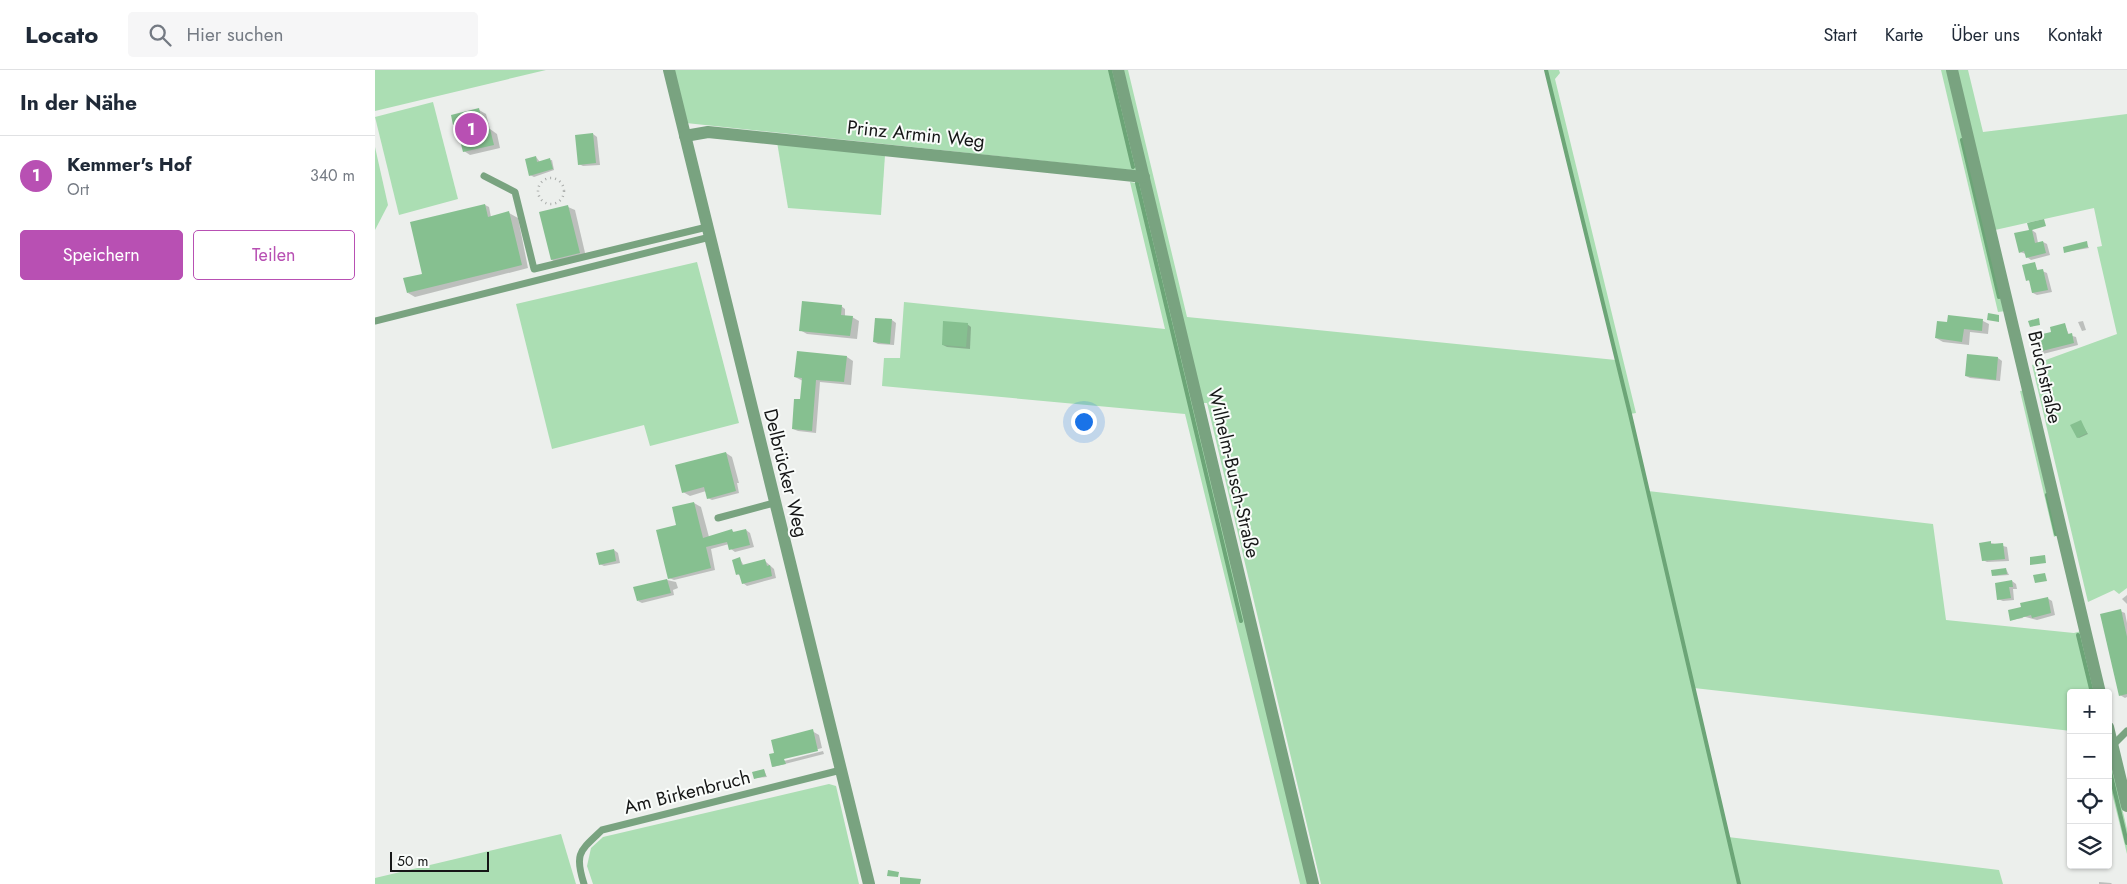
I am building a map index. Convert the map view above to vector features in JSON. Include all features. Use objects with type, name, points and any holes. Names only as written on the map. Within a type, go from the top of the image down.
[{"type":"street","name":"Delbrücker Weg","points":[[669,70],[869,884]]},
{"type":"street","name":"Wilhelm-Busch-Straße","points":[[1118,70],[1313,884]]},
{"type":"street","name":"Bruchstraße","points":[[1952,70],[2099,689]]},
{"type":"street","name":"Prinz Armin Weg","points":[[685,136],[708,132],[1144,177]]},
{"type":"street","points":[[2110,734],[2127,806]]},
{"type":"lane","points":[[484,176],[515,192],[534,269],[708,232]]},
{"type":"lane","points":[[375,321],[708,232]]},
{"type":"lane","points":[[718,518],[774,503]]},
{"type":"lane","points":[[2113,745],[2127,732]]},
{"type":"lane","name":"Am Birkenbruch","points":[[584,884],[579,868],[581,850],[602,830],[841,770]]},
{"type":"path","points":[[548,178],[559,180],[564,190],[564,195],[556,203],[545,203],[538,195],[539,184],[548,178]]},
{"type":"green space","points":[[375,70],[546,70],[375,111]]},
{"type":"green space","points":[[674,70],[1115,70],[1139,171],[686,123]]},
{"type":"green space","points":[[1121,70],[1128,70],[1187,317],[1616,360],[1546,70],[1559,70],[1560,73],[1555,79],[1636,413],[1630,414],[1648,491],[1933,524],[1946,620],[2074,633],[2081,631],[2094,689],[2067,689],[2067,731],[1694,688],[1728,837],[1999,870],[2003,884],[1321,884],[1207,403],[1201,403]]},
{"type":"green space","points":[[1941,70],[1949,70],[2006,311],[1998,312]]},
{"type":"green space","points":[[1957,70],[1968,70],[1983,132],[2127,114],[2127,588],[2119,594],[2114,590],[2088,602],[2032,365],[2117,334],[2097,247],[2102,246],[2094,208],[1995,230]]},
{"type":"green space","points":[[433,102],[458,199],[399,215],[375,117]]},
{"type":"green space","points":[[777,142],[885,155],[881,215],[788,208]]},
{"type":"green space","points":[[375,147],[388,205],[375,230]]},
{"type":"green space","points":[[1130,182],[1142,184],[1310,884],[1300,884],[1185,414],[882,386],[884,358],[900,358],[904,302],[1165,329]]},
{"type":"green space","points":[[697,262],[739,423],[650,446],[644,425],[552,449],[516,304]]},
{"type":"green space","points":[[2025,390],[2058,535],[2054,537],[2020,391]]},
{"type":"green space","points":[[2112,766],[2127,829],[2127,854],[2112,793]]},
{"type":"green space","points":[[829,784],[836,786],[859,884],[593,884],[587,866],[591,848],[603,837]]},
{"type":"green space","points":[[561,834],[576,884],[375,884],[375,878]]},
{"type":"building","points":[[479,108],[484,130],[490,129],[494,145],[463,152],[456,125],[453,125],[451,115]]},
{"type":"building","points":[[593,133],[596,163],[578,165],[575,135]]},
{"type":"building","points":[[536,156],[537,162],[550,158],[553,169],[529,176],[525,159]]},
{"type":"building","points":[[485,204],[488,217],[509,211],[522,265],[407,293],[403,278],[422,274],[410,222]]},
{"type":"building","points":[[568,205],[580,253],[551,260],[539,212]]},
{"type":"building","points":[[2044,219],[2046,226],[2032,230],[2035,243],[2043,241],[2046,253],[2026,258],[2024,251],[2019,253],[2014,233],[2029,230],[2027,223]]},
{"type":"building","points":[[2087,241],[2088,247],[2064,253],[2063,247]]},
{"type":"building","points":[[2035,262],[2037,270],[2043,269],[2048,290],[2032,293],[2029,280],[2026,281],[2022,265]]},
{"type":"building","points":[[802,301],[842,305],[841,315],[853,316],[850,336],[799,331]]},
{"type":"building","points":[[1988,313],[1999,315],[1999,322],[1987,320]]},
{"type":"building","points":[[1948,315],[1983,319],[1982,331],[1964,329],[1962,342],[1935,338],[1937,321],[1947,322]]},
{"type":"building","points":[[875,318],[892,319],[890,344],[873,342]]},
{"type":"building","points":[[2039,318],[2040,325],[2030,327],[2028,321]]},
{"type":"building","points":[[943,321],[968,323],[966,347],[942,345]]},
{"type":"building","points":[[2065,323],[2068,334],[2072,333],[2074,343],[2038,352],[2034,336],[2051,332],[2050,327]]},
{"type":"building","points":[[797,351],[847,356],[844,382],[816,380],[812,431],[792,429],[794,399],[800,399],[802,378],[794,377]]},
{"type":"building","points":[[1967,354],[1998,357],[1996,380],[1965,376]]},
{"type":"building","points":[[2081,420],[2087,433],[2077,438],[2070,425]]},
{"type":"building","points":[[726,452],[736,491],[707,499],[704,487],[682,493],[675,465]]},
{"type":"building","points":[[694,502],[703,538],[732,529],[733,532],[746,529],[750,545],[729,550],[727,542],[706,547],[711,568],[668,579],[656,530],[676,525],[672,507]]},
{"type":"building","points":[[1991,541],[1991,544],[2003,543],[2005,559],[1982,561],[1979,543]]},
{"type":"building","points":[[614,549],[616,561],[599,565],[596,553]]},
{"type":"building","points":[[2045,555],[2046,563],[2030,565],[2030,557]]},
{"type":"building","points":[[740,557],[742,565],[765,559],[767,566],[770,565],[772,576],[742,584],[739,574],[736,575],[732,560]]},
{"type":"building","points":[[2006,568],[2007,574],[1992,576],[1991,570]]},
{"type":"building","points":[[2045,573],[2047,581],[2035,583],[2033,575]]},
{"type":"building","points":[[667,579],[671,593],[637,601],[633,587]]},
{"type":"building","points":[[2012,580],[2013,587],[2009,587],[2011,598],[1997,600],[1995,583]]},
{"type":"building","points":[[2048,597],[2051,613],[2032,618],[2031,615],[2010,621],[2008,610],[2021,607],[2020,603]]},
{"type":"building","points":[[2121,609],[2127,637],[2127,694],[2119,696],[2100,614]]},
{"type":"building","points":[[813,729],[818,751],[784,759],[786,764],[772,767],[769,754],[774,753],[771,740]]},
{"type":"building","points":[[764,769],[766,776],[754,779],[752,772]]},
{"type":"building","points":[[888,870],[899,872],[898,877],[887,876]]},
{"type":"building","points":[[900,877],[921,879],[920,884],[900,884]]},
{"type":"waterway","points":[[1110,70],[1133,167]]},
{"type":"waterway","points":[[1546,70],[1630,414],[1739,884]]},
{"type":"waterway","points":[[1962,140],[1999,297]]},
{"type":"waterway","points":[[1137,183],[1241,621]]},
{"type":"waterway","points":[[2047,495],[2056,534]]},
{"type":"waterway","points":[[2078,635],[2091,689]]},
{"type":"waterway","points":[[2112,779],[2127,843]]},
{"type":"place","name":"Kemmer's Hof","points":[[471,129]]}]
